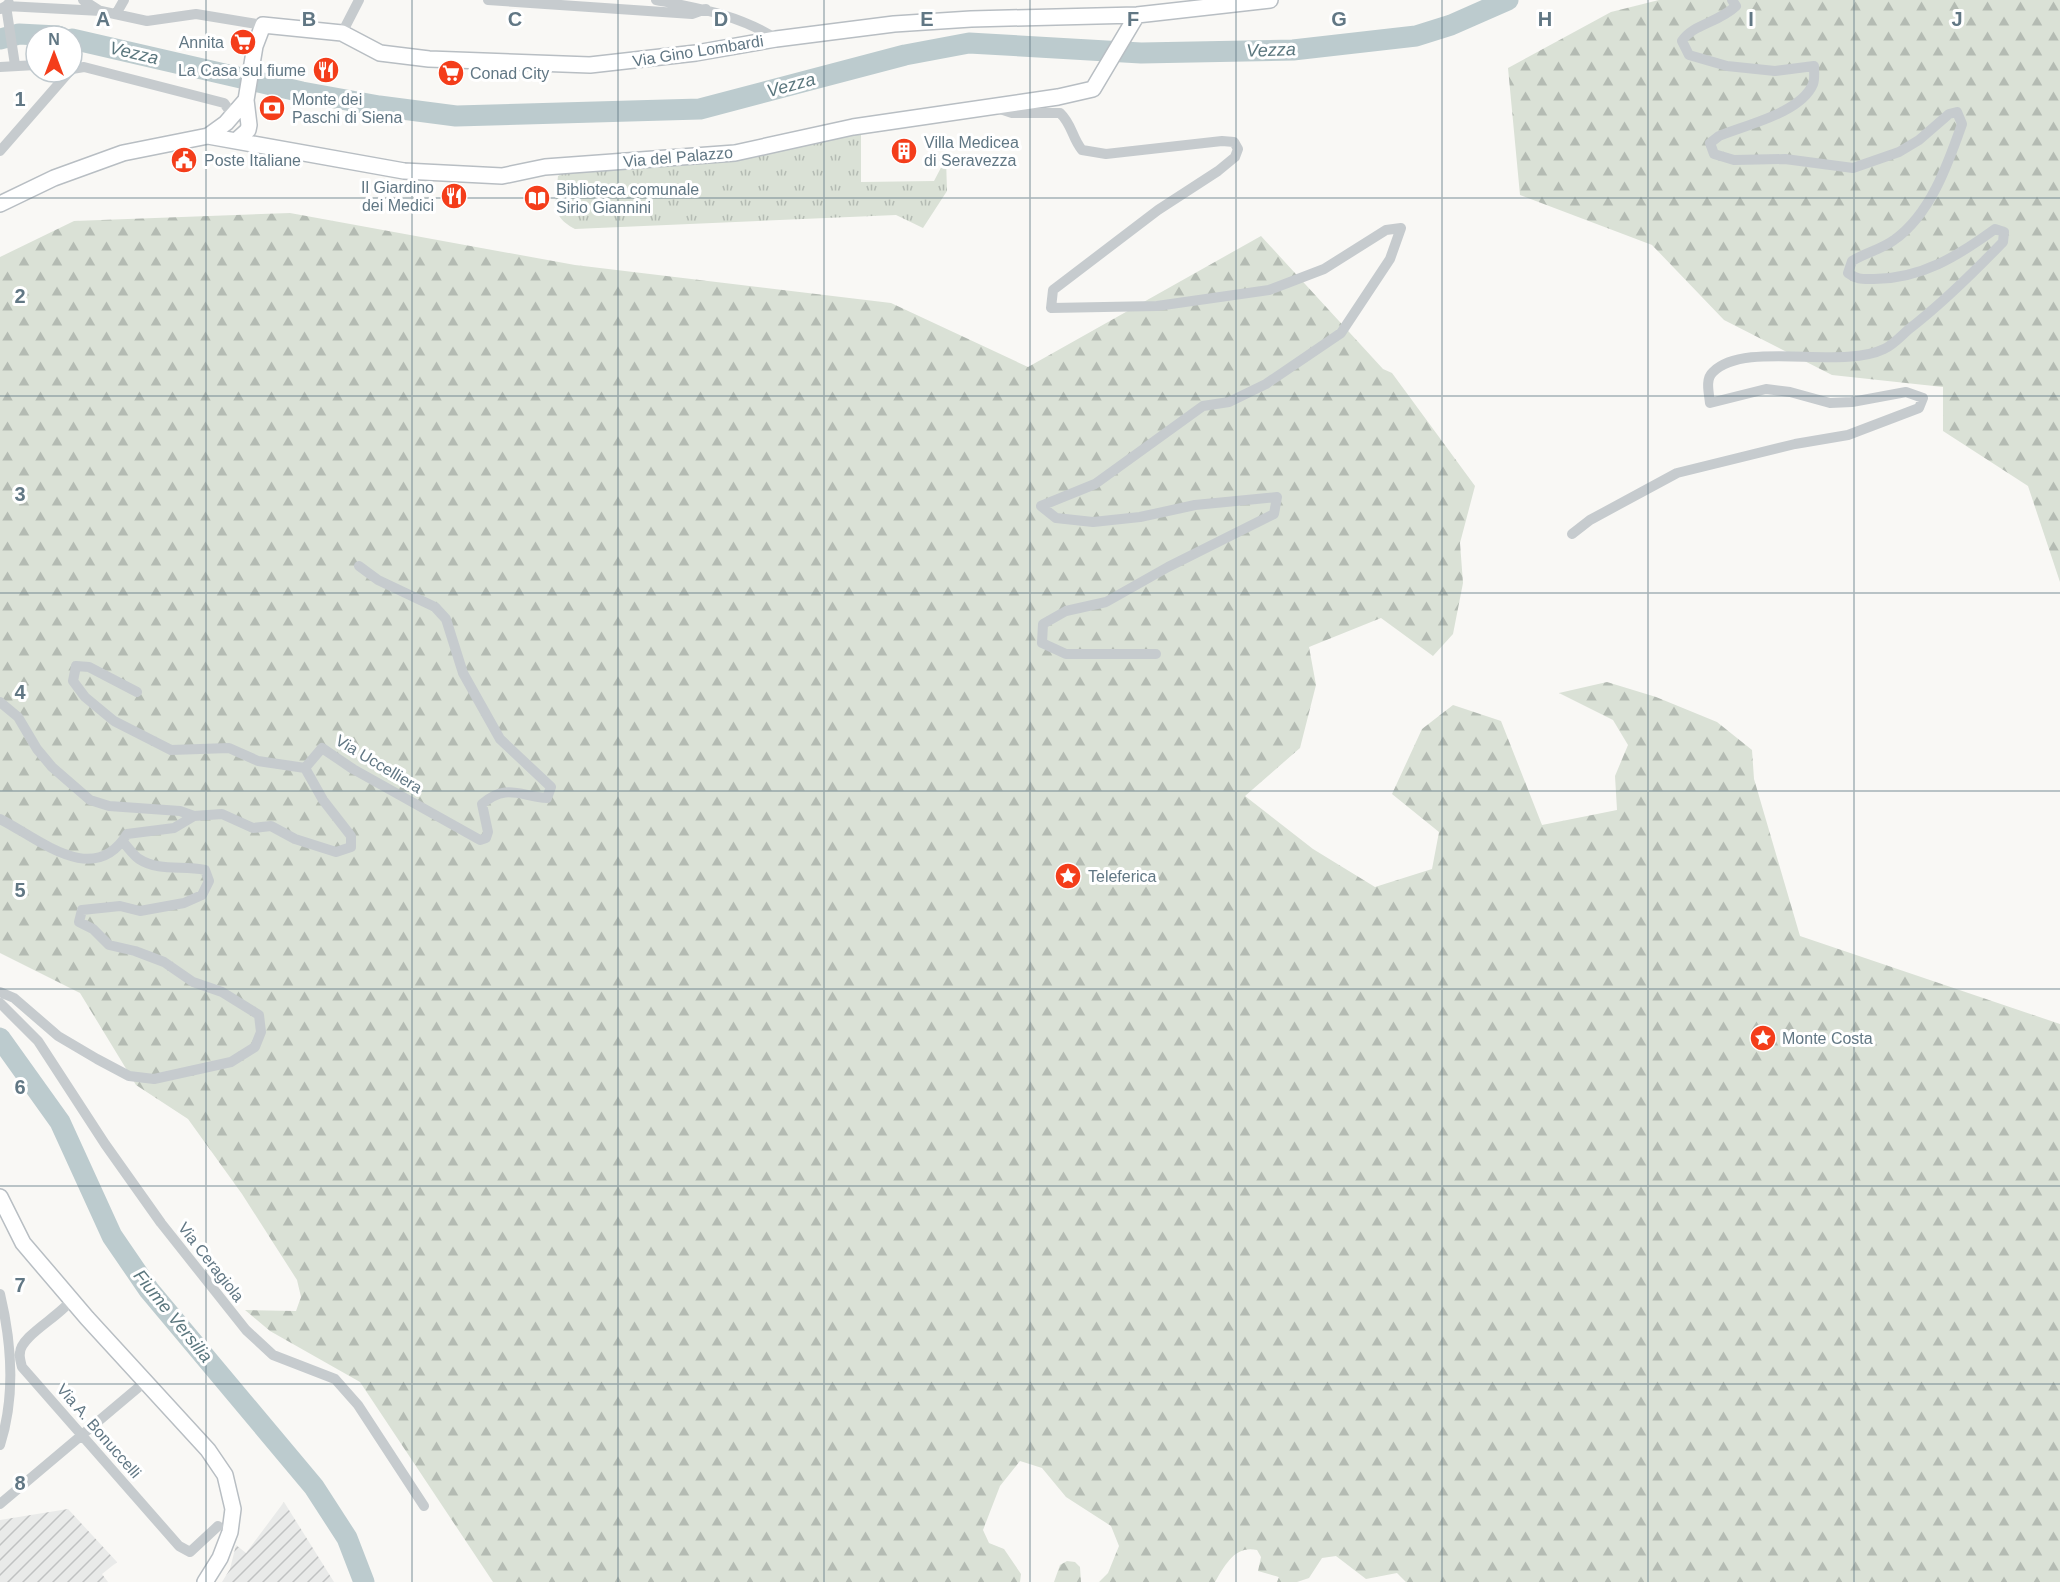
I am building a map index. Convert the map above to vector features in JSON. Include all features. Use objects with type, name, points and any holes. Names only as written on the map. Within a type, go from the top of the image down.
[{"type":"main road","name":"Via Gino Lombardi","points":[[263,25],[342,33],[380,53],[429,59],[590,65],[696,53],[776,39],[894,24],[971,19],[1137,15],[1270,0]]},
{"type":"main road","name":"Via del Palazzo","points":[[208,136],[238,139],[311,156],[405,171],[502,176],[545,167],[735,153],[853,127],[1058,97],[1093,89],[1137,15]]},
{"type":"main road","points":[[230,120],[231,132],[238,139],[248,130],[246,100],[263,25]]},
{"type":"main road","points":[[0,204],[54,178],[123,153],[208,136],[230,120],[246,100]]},
{"type":"main road","points":[[0,1197],[23,1242],[208,1450],[225,1475],[234,1509],[230,1532],[220,1558],[205,1582]]},
{"type":"street","points":[[83,0],[101,11]]},
{"type":"street","points":[[116,14],[123,0]]},
{"type":"street","points":[[342,33],[360,0]]},
{"type":"street","points":[[488,0],[692,14],[706,9]]},
{"type":"street","points":[[656,0],[706,9],[760,29],[776,39]]},
{"type":"street","points":[[1572,534],[1590,520],[1677,472],[1795,444],[1848,435],[1919,408],[1923,398],[1905,392],[1852,402],[1830,403],[1790,392],[1766,389],[1710,402],[1708,383],[1711,373],[1723,365],[1742,360],[1842,357],[1869,354],[1885,349],[1940,305],[2003,242],[2004,232],[1995,229],[1960,254],[1918,273],[1887,279],[1855,279],[1848,273],[1852,261],[1893,241],[1919,214],[1948,163],[1962,124],[1957,112],[1949,114],[1919,140],[1899,152],[1853,168],[1785,159],[1734,160],[1714,154],[1710,144],[1719,136],[1794,105],[1807,95],[1814,82],[1814,66],[1775,71],[1726,66],[1689,55],[1682,41],[1689,30],[1725,17],[1736,6],[1732,0]]},
{"type":"street","points":[[14,61],[5,7],[101,11],[147,21],[196,14],[263,25]]},
{"type":"street","points":[[0,67],[14,61],[24,63]]},
{"type":"street","points":[[84,67],[224,103],[229,110],[230,120]]},
{"type":"street","points":[[0,151],[60,84]]},
{"type":"street","points":[[991,106],[1012,113],[1060,113],[1069,122],[1075,142],[1082,150],[1106,154],[1222,141],[1234,142],[1238,149],[1235,157],[1218,171],[1176,197],[1125,237],[1067,277],[1053,290],[1051,308],[1157,306],[1269,290],[1324,269],[1386,230],[1401,228],[1397,247],[1341,333],[1266,384],[1229,402],[1203,406],[1095,484],[1041,506],[1056,518],[1093,522],[1140,517],[1196,506],[1277,497],[1274,514],[1168,567],[1106,602],[1066,611],[1043,624],[1042,643],[1066,654],[1156,654]]},
{"type":"street","name":"Via Uccelliera","points":[[305,768],[322,748],[353,769],[480,840],[486,838],[488,832],[482,804],[492,795],[512,791],[547,798],[551,793],[551,787],[500,739],[476,700],[463,673],[446,619],[435,607],[378,580],[359,566]]},
{"type":"street","points":[[0,702],[18,717],[37,750],[52,767],[90,800],[109,806],[180,811],[194,816],[222,814],[254,828],[271,826],[294,839],[336,852],[345,851],[351,847],[351,836],[322,800],[305,768],[258,761],[229,748],[171,750],[114,721],[86,697],[73,681],[76,666],[89,667],[137,692]]},
{"type":"street","points":[[0,819],[68,856],[85,859],[99,858],[112,852],[123,842],[127,834],[174,828],[194,816]]},
{"type":"street","points":[[0,992],[14,998],[58,1036],[129,1076],[154,1079],[231,1062],[255,1047],[261,1032],[259,1015],[245,1005],[222,992],[193,982],[164,962],[135,951],[109,945],[93,929],[79,922],[82,910],[120,906],[140,911],[184,903],[202,895],[209,881],[205,870],[188,866],[165,868],[139,859],[123,842]]},
{"type":"street","name":"Via Ceragiola","points":[[0,1004],[38,1041],[105,1144],[155,1214],[246,1330],[273,1355],[335,1379],[358,1405],[423,1506]]},
{"type":"street","points":[[0,1294],[8,1326],[11,1359],[8,1422],[0,1445]]},
{"type":"street","name":"Via A. Bonuccelli","points":[[72,1299],[67,1307],[24,1341],[19,1351],[22,1367],[179,1546],[190,1552],[218,1526]]},
{"type":"street","points":[[0,1504],[146,1380]]},
{"type":"shaded area","points":[[284,1502],[334,1582],[222,1582],[230,1569],[236,1545],[246,1553]]},
{"type":"shaded area","points":[[68,1509],[117,1562],[102,1574],[108,1582],[0,1582],[0,1520]]},
{"type":"green space","points":[[1659,0],[2060,0],[2060,582],[2028,486],[1943,431],[1943,387],[1832,375],[1724,320],[1652,245],[1520,195],[1508,68],[1611,12]]},
{"type":"green space","points":[[861,134],[861,182],[934,181],[946,158],[947,191],[923,228],[896,215],[575,229],[561,218],[556,207],[558,176],[563,173],[739,158]]},
{"type":"green space","points":[[290,213],[575,265],[891,303],[1028,367],[1261,236],[1383,369],[1392,373],[1475,486],[1460,543],[1463,583],[1453,634],[1433,656],[1381,618],[1309,647],[1316,685],[1300,748],[1245,796],[1313,849],[1375,887],[1432,869],[1439,832],[1392,794],[1422,729],[1453,705],[1501,721],[1542,825],[1617,810],[1615,776],[1628,745],[1613,720],[1559,693],[1607,682],[1656,697],[1717,722],[1752,750],[1754,779],[1800,936],[2060,1024],[2060,1582],[1406,1582],[1397,1573],[1366,1579],[1336,1556],[1322,1558],[1309,1578],[1297,1582],[1277,1582],[1279,1577],[1258,1571],[1261,1557],[1257,1550],[1249,1549],[1237,1553],[1215,1582],[1099,1582],[1108,1573],[1119,1546],[1111,1526],[1066,1497],[1042,1468],[1020,1461],[1000,1486],[983,1530],[989,1543],[1004,1549],[1021,1574],[1020,1582],[493,1582],[360,1382],[270,1331],[245,1310],[296,1311],[301,1297],[297,1280],[242,1194],[188,1119],[136,1085],[80,993],[0,953],[0,257],[74,221]]},
{"type":"green space","points":[[1067,1561],[1075,1562],[1080,1567],[1081,1582],[1054,1582],[1060,1565]]},
{"type":"waterway","name":"Vezza","points":[[84,42],[302,92],[379,106],[456,116],[700,109],[905,55],[969,43],[1141,53],[1293,50],[1416,36],[1451,25],[1508,0]]},
{"type":"waterway","name":"Vezza","points":[[0,39],[24,34]]},
{"type":"waterway","name":"Fiume Versilia","points":[[0,1038],[60,1122],[112,1236],[149,1290],[314,1487],[347,1538],[364,1582]]},
{"type":"place","name":"Annita","points":[[243,42]]},
{"type":"place","name":"La Casa sul fiume","points":[[326,70]]},
{"type":"place","name":"Conad City","points":[[451,73]]},
{"type":"place","name":"Monte dei Paschi di Siena","points":[[272,108]]},
{"type":"place","name":"Villa Medicea di Seravezza","points":[[904,151]]},
{"type":"place","name":"Poste Italiane","points":[[184,160]]},
{"type":"place","name":"Il Giardino dei Medici","points":[[454,196]]},
{"type":"place","name":"Biblioteca comunale Sirio Giannini","points":[[537,198]]},
{"type":"place","name":"Teleferica","points":[[1068,876]]},
{"type":"place","name":"Monte Costa","points":[[1763,1038]]}]
